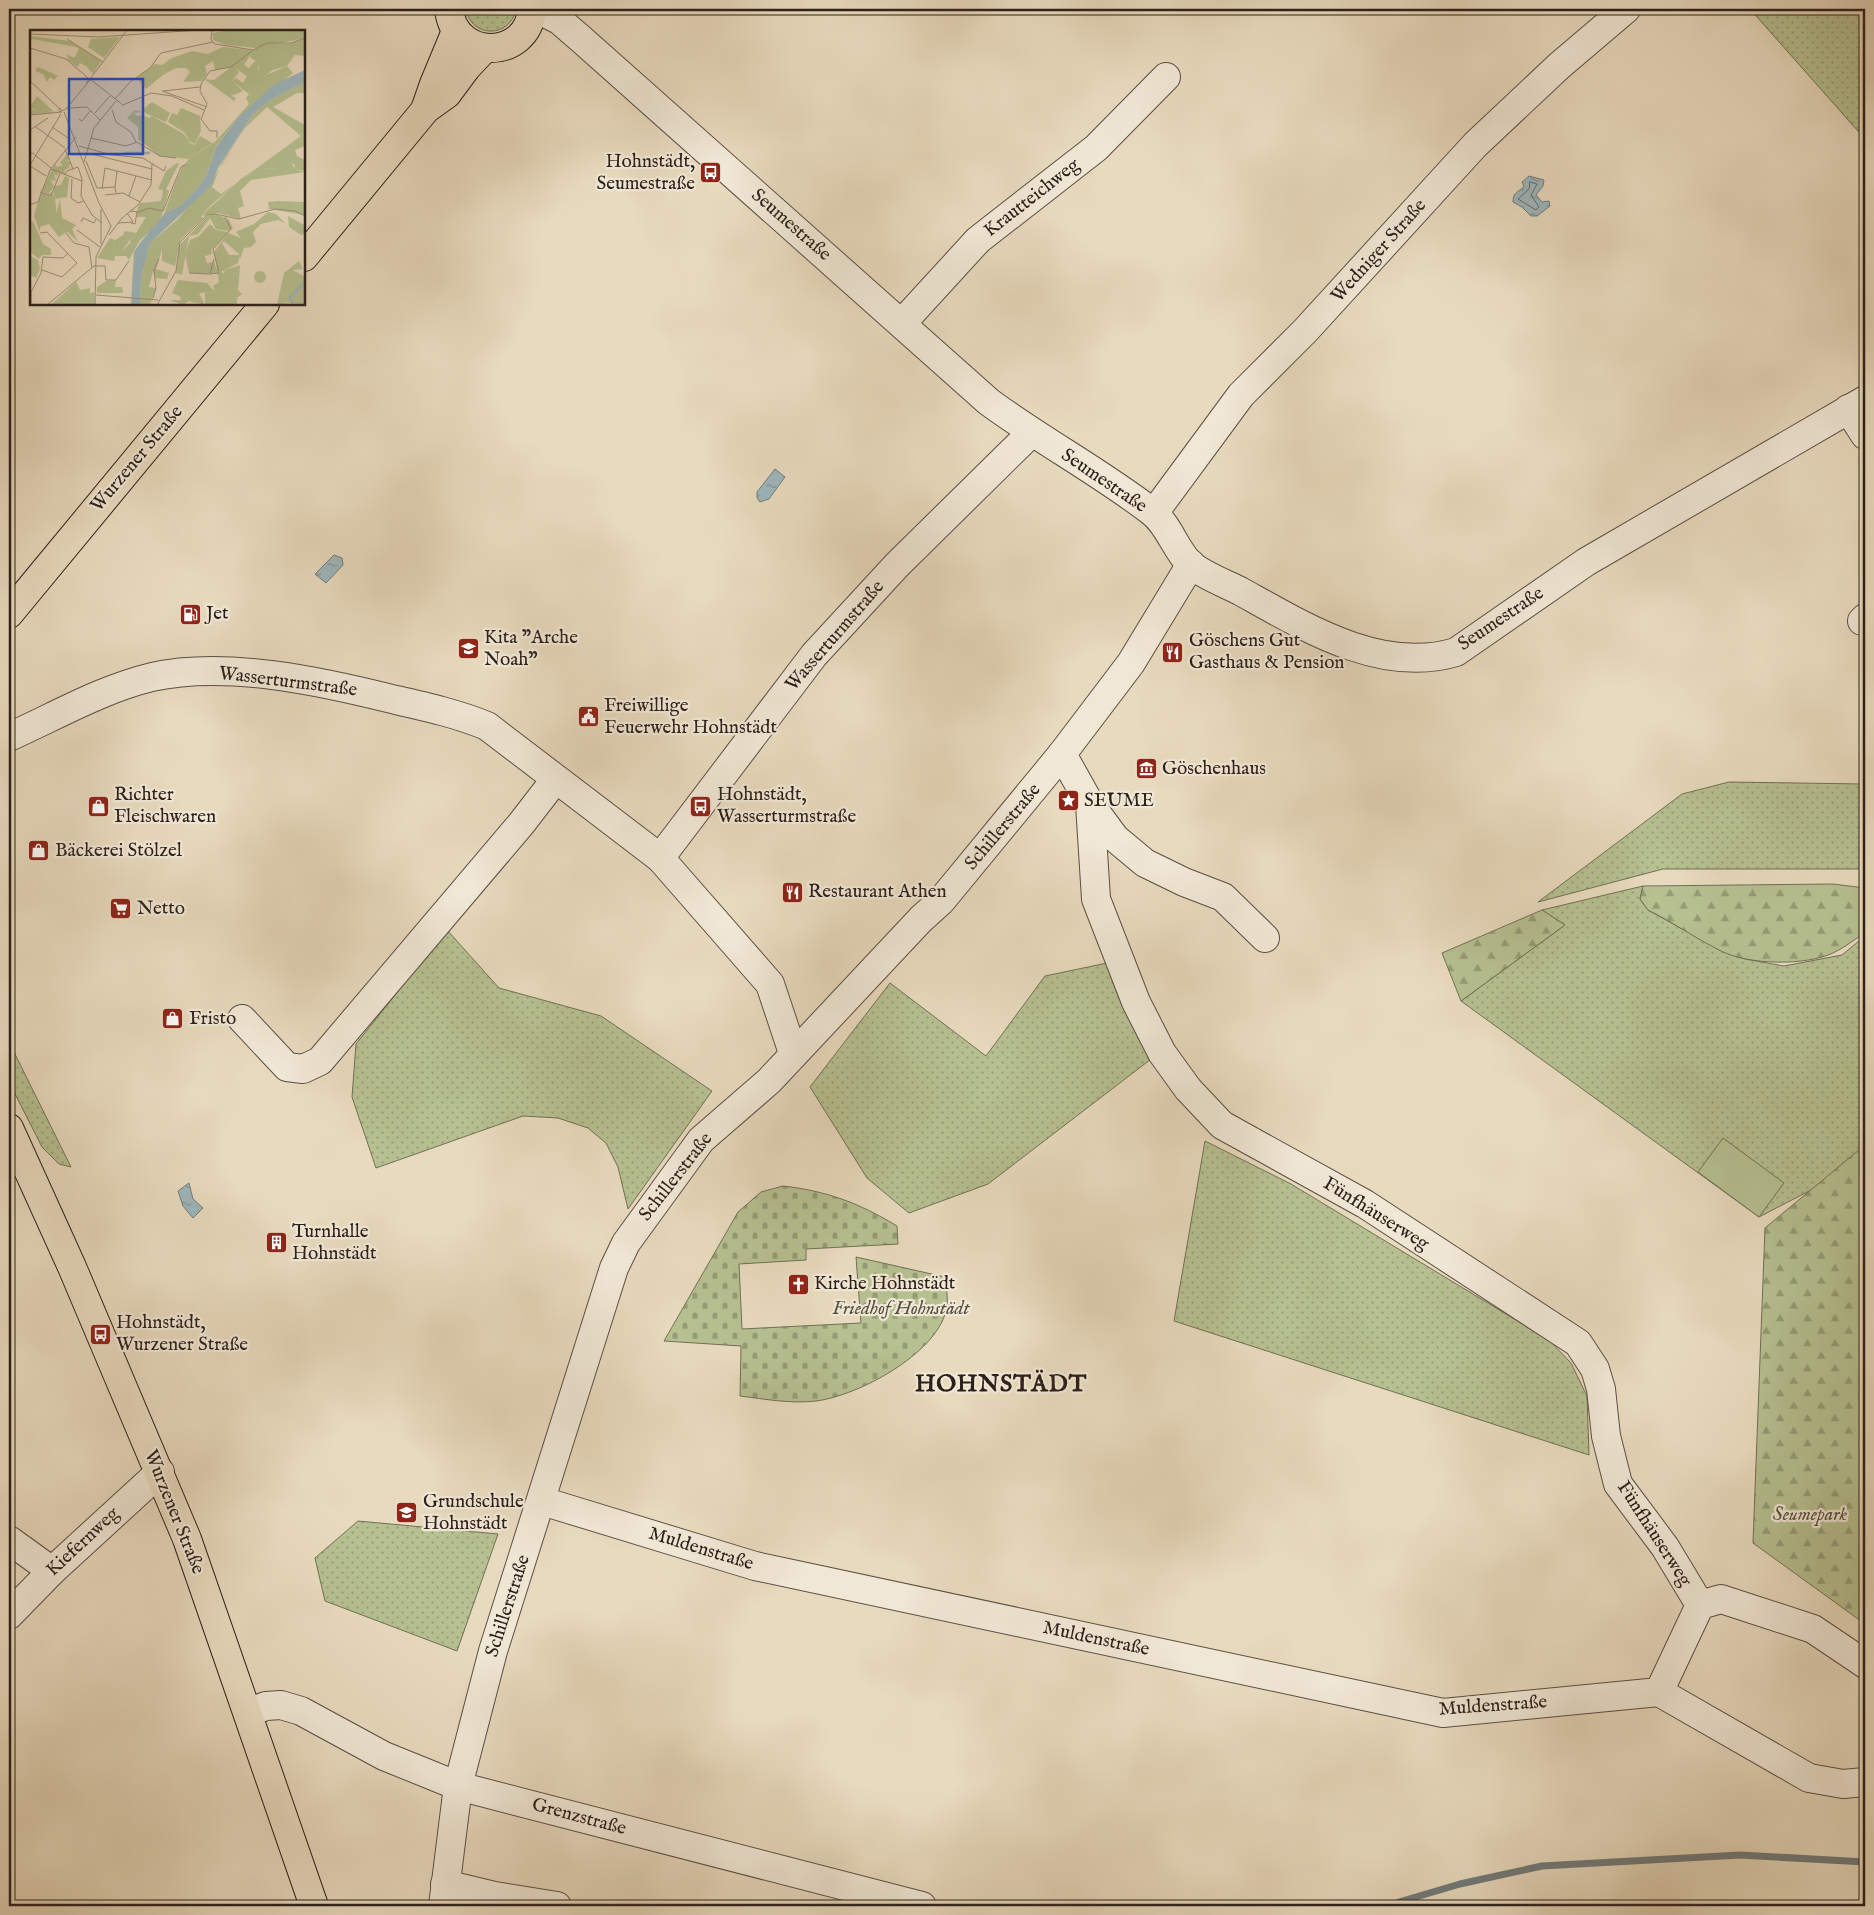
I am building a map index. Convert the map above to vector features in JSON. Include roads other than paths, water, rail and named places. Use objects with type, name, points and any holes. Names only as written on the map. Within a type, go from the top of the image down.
[{"type":"main road","points":[[453,20],[469,42],[485,48],[503,47],[518,38],[528,24],[532,9]]},
{"type":"main road","points":[[426,109],[453,20]]},
{"type":"main road","points":[[305,256],[426,109],[447,94],[467,67],[485,48]]},
{"type":"main road","name":"Wurzener Straße","points":[[9,614],[264,305]]},
{"type":"main road","name":"Wurzener Straße","points":[[9,1128],[50,1216],[187,1539],[249,1712],[314,1906]]},
{"type":"street","name":"Seumestraße","points":[[537,9],[559,20],[989,402],[1031,433],[1092,470],[1154,514],[1191,564],[1284,616],[1334,640],[1380,654],[1421,658],[1440,657],[1456,652],[1586,562],[1856,405]]},
{"type":"street","name":"Wedniger Straße","points":[[1154,514],[1241,395],[1305,331],[1475,145],[1559,66],[1626,9]]},
{"type":"street","name":"Krautteichweg","points":[[902,323],[978,240],[1096,148],[1166,77]]},
{"type":"street","points":[[1856,405],[1865,435]]},
{"type":"street","name":"Wasserturmstraße","points":[[660,858],[814,655],[897,565],[1031,433]]},
{"type":"street","name":"Schillerstraße","points":[[444,1895],[458,1786],[493,1651],[542,1501],[614,1268],[626,1243],[701,1140],[769,1081],[793,1053],[941,901],[1062,754],[1131,663],[1191,564]]},
{"type":"street","name":"Wasserturmstraße","points":[[9,736],[113,689],[153,677],[190,672],[243,672],[363,692],[463,716],[487,726],[555,780],[660,858],[770,984],[793,1053]]},
{"type":"street","name":"Fünfhäuserweg","points":[[1062,754],[1090,804],[1115,838],[1145,863],[1184,882],[1223,897],[1265,938]]},
{"type":"street","points":[[242,1019],[287,1067],[303,1069],[320,1061],[521,824],[555,780]]},
{"type":"street","name":"Fünfhäuserweg","points":[[1090,804],[1096,899],[1136,1002],[1162,1053],[1188,1089],[1222,1125],[1365,1204],[1578,1343],[1595,1369],[1601,1389],[1606,1436],[1618,1484],[1665,1547],[1700,1605]]},
{"type":"street","name":"Kiefernweg","points":[[9,1615],[52,1571],[160,1472]]},
{"type":"street","name":"Muldenstraße","points":[[542,1501],[755,1566],[1443,1713],[1659,1692]]},
{"type":"street","points":[[9,1540],[52,1571]]},
{"type":"street","points":[[1865,1664],[1813,1629],[1721,1599],[1700,1605],[1659,1692],[1809,1778],[1844,1784],[1865,1782]]},
{"type":"street","name":"Grenzstraße","points":[[249,1712],[266,1706],[281,1705],[301,1711],[384,1756],[458,1786],[922,1906]]},
{"type":"street","points":[[444,1895],[495,1896],[557,1906]]},
{"type":"water","points":[[1529,176],[1544,180],[1543,186],[1536,195],[1542,202],[1549,201],[1550,206],[1537,216],[1531,216],[1522,207],[1513,202],[1515,194],[1524,186],[1522,182]]},
{"type":"water","points":[[775,469],[785,477],[769,499],[760,502],[757,498],[757,492]]},
{"type":"water","points":[[334,555],[342,558],[343,565],[326,583],[315,574]]},
{"type":"water","points":[[189,1183],[193,1199],[203,1208],[193,1218],[183,1206],[178,1191]]},
{"type":"waterway","points":[[1399,1902],[1460,1884],[1542,1866],[1740,1855],[1865,1862]]},
{"type":"place","name":"Hohnstädt, Seumestraße","points":[[711,173]]},
{"type":"place","name":"Jet","points":[[190,614]]},
{"type":"place","name":"Kita \"Arche Noah\"","points":[[468,649]]},
{"type":"place","name":"Göschens Gut Gasthaus & Pension","points":[[1173,652]]},
{"type":"place","name":"Freiwillige Feuerwehr Hohnstädt","points":[[588,717]]},
{"type":"place","name":"Göschenhaus","points":[[1146,769]]},
{"type":"place","name":"SEUME","points":[[1068,801]]},
{"type":"place","name":"Richter Fleischwaren","points":[[98,806]]},
{"type":"place","name":"Hohnstädt, Wasserturmstraße","points":[[701,806]]},
{"type":"place","name":"Bäckerei Stölzel","points":[[39,851]]},
{"type":"place","name":"Restaurant Athen","points":[[792,892]]},
{"type":"place","name":"Netto","points":[[121,909]]},
{"type":"place","name":"Fristo","points":[[173,1019]]},
{"type":"place","name":"Turnhalle Hohnstädt","points":[[276,1243]]},
{"type":"place","name":"Kirche Hohnstädt","points":[[798,1284]]},
{"type":"place","name":"Hohnstädt, Wurzener Straße","points":[[100,1334]]},
{"type":"place","name":"Grundschule Hohnstädt","points":[[407,1513]]},
{"type":"district","name":"HOHNSTÄDT","points":[[1001,1384]]},
{"type":"park label","name":"Friedhof Hohnstädt","points":[[901,1309]]},
{"type":"park label","name":"Seumepark","points":[[1810,1515]]}]
